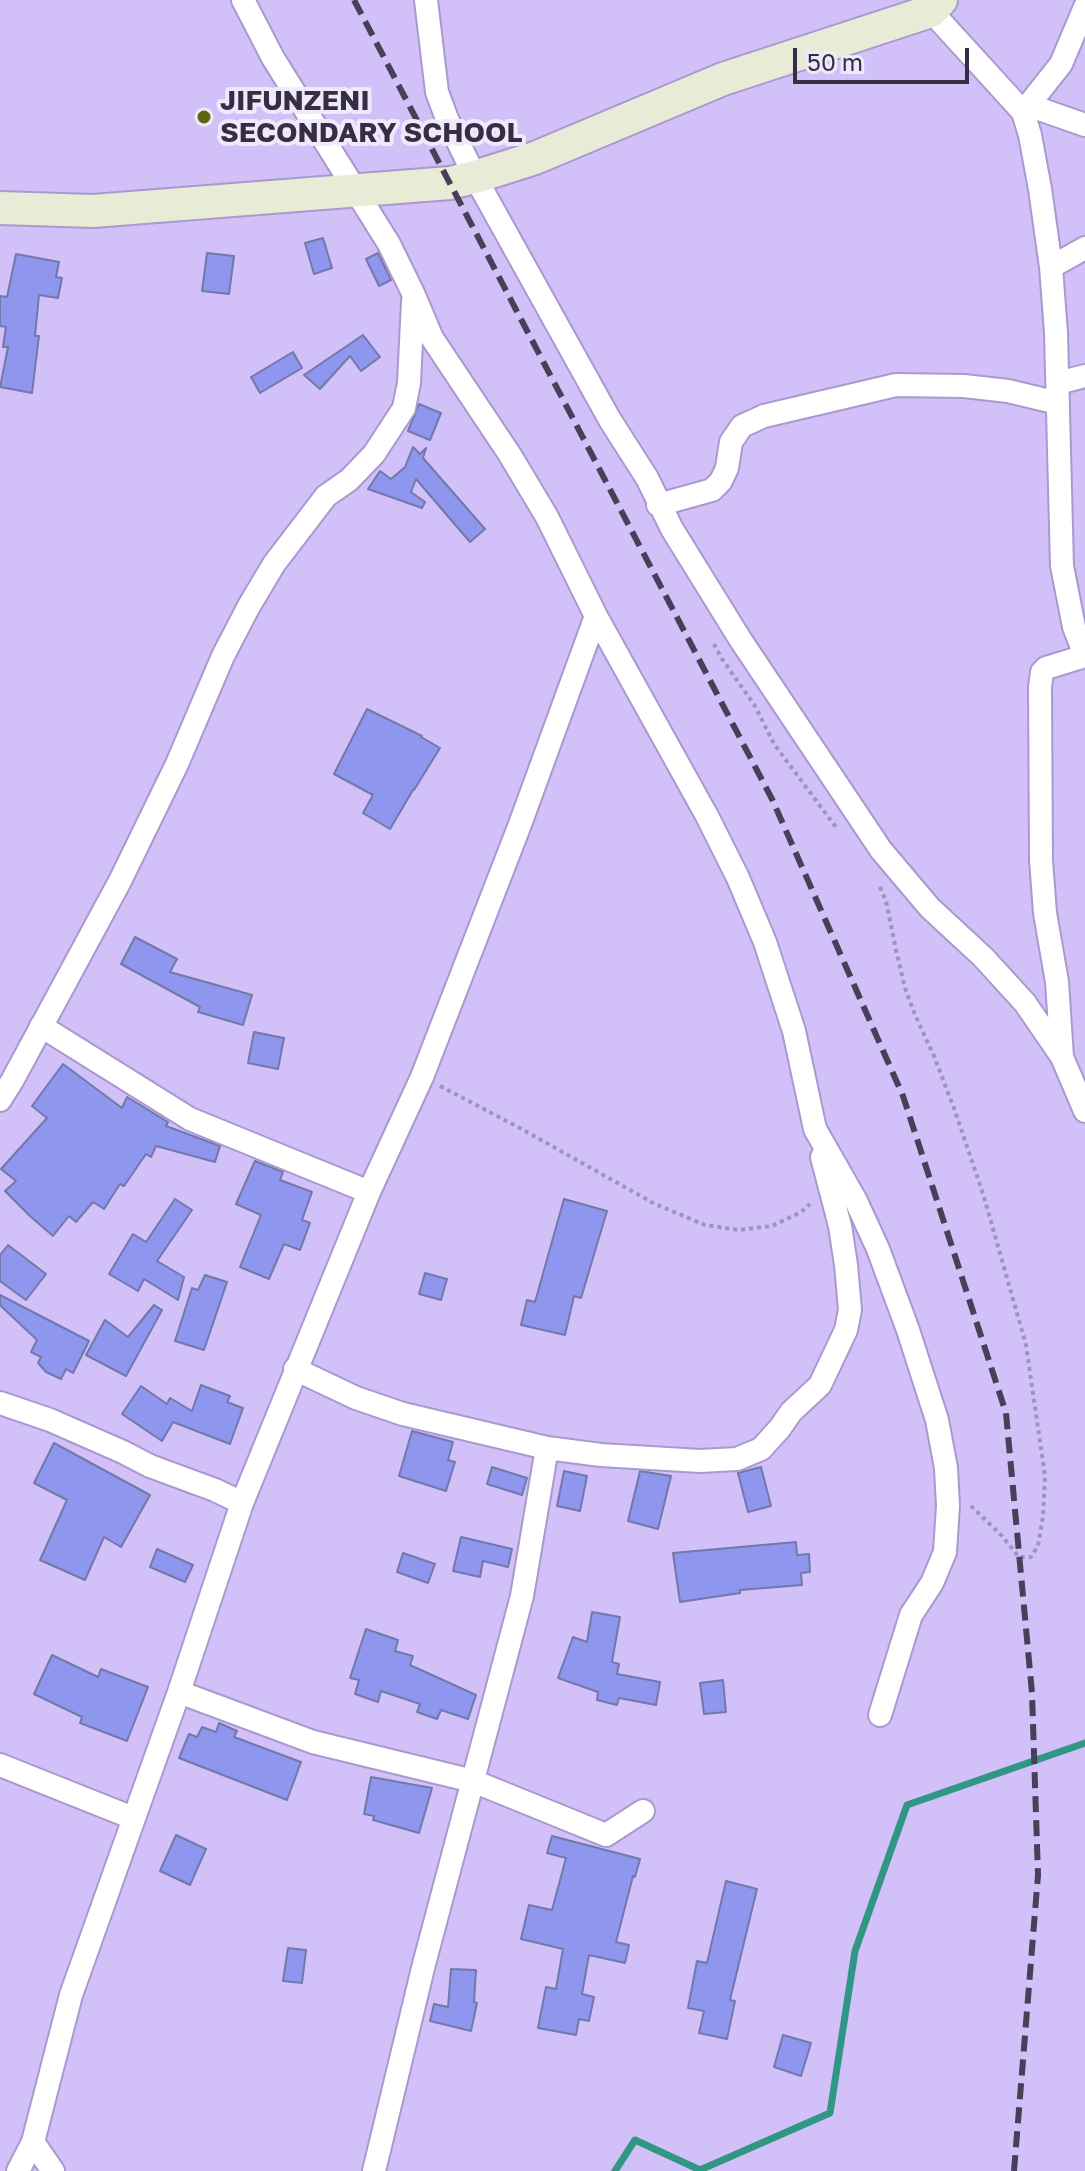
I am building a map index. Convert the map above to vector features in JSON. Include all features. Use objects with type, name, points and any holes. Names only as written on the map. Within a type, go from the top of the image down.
[{"type":"street","points":[[243,0],[273,58],[389,244],[432,338],[547,517],[596,616],[738,878],[765,942],[794,1031],[840,1226],[849,1320],[820,1385],[791,1412],[761,1449],[737,1459],[700,1461],[601,1455],[547,1448],[403,1414],[356,1398],[295,1369]]},
{"type":"street","points":[[426,0],[437,92],[447,119],[475,177],[610,420],[647,478],[658,505],[740,639],[881,850],[930,908],[983,957],[1025,1003],[1062,1057],[1085,1111]]},
{"type":"street","points":[[0,208],[93,211],[450,183],[535,158],[723,79],[936,6],[1025,109],[1051,267],[1062,566],[1074,627],[1085,655],[1046,668],[1042,672],[1040,687],[1041,860],[1045,913],[1057,982],[1062,1057]]},
{"type":"street","points":[[1025,109],[1061,64],[1085,7]]},
{"type":"street","points":[[1025,109],[1085,125]]},
{"type":"street","points":[[1051,267],[1085,248]]},
{"type":"street","points":[[0,1100],[120,881],[249,606],[274,564],[326,496],[349,480],[374,454],[404,408],[409,383],[413,293]]},
{"type":"street","points":[[658,505],[712,490],[721,481],[727,468],[731,442],[742,426],[764,416],[896,385],[1058,393],[1085,376]]},
{"type":"street","points":[[18,2171],[33,2142],[71,1995],[179,1692],[242,1503],[369,1192],[422,1077],[519,827],[596,616]]},
{"type":"street","points":[[41,1026],[190,1119],[369,1192]]},
{"type":"street","points":[[815,1129],[856,1201],[878,1249],[937,1420],[946,1468],[948,1506],[945,1552],[932,1583],[911,1615],[880,1715]]},
{"type":"street","points":[[0,1403],[50,1420],[150,1466],[242,1503]]},
{"type":"street","points":[[374,2171],[423,1968],[522,1596],[547,1448]]},
{"type":"street","points":[[179,1692],[313,1742],[473,1781],[606,1835],[643,1811]]},
{"type":"street","points":[[0,1765],[133,1818]]},
{"type":"street","points":[[33,2142],[53,2171]]},
{"type":"path","points":[[708,633],[755,706],[774,744],[839,831]]},
{"type":"path","points":[[878,883],[886,901],[905,988],[955,1111],[984,1197],[1026,1345],[1045,1476],[1038,1546],[1031,1557],[1019,1557],[964,1499],[946,1468]]},
{"type":"path","points":[[422,1077],[655,1204],[705,1225],[739,1230],[772,1226],[801,1212],[830,1186]]},
{"type":"building","points":[[323,238],[332,268],[314,274],[305,243]]},
{"type":"building","points":[[207,253],[234,256],[229,294],[202,291]]},
{"type":"building","points":[[378,253],[391,280],[379,286],[366,259]]},
{"type":"building","points":[[16,254],[59,262],[56,277],[62,278],[58,298],[39,295],[35,336],[39,336],[32,393],[0,387],[8,347],[3,347],[6,327],[0,326],[0,296],[7,297]]},
{"type":"building","points":[[363,335],[380,357],[361,371],[350,356],[320,389],[304,375]]},
{"type":"building","points":[[293,352],[302,368],[260,393],[251,377]]},
{"type":"building","points":[[419,404],[441,413],[430,440],[408,431]]},
{"type":"building","points":[[413,447],[420,454],[426,448],[423,458],[485,529],[470,542],[416,479],[411,492],[425,502],[422,508],[368,489],[380,471],[391,479],[405,467]]},
{"type":"building","points":[[367,709],[440,748],[390,829],[363,813],[373,795],[334,774]]},
{"type":"building","points":[[135,937],[177,959],[170,972],[252,995],[243,1025],[198,1012],[200,1007],[121,964]]},
{"type":"building","points":[[254,1032],[284,1038],[278,1069],[248,1063]]},
{"type":"building","points":[[63,1064],[122,1108],[127,1097],[168,1122],[166,1126],[220,1146],[215,1162],[156,1146],[151,1157],[146,1154],[124,1186],[120,1184],[104,1209],[93,1202],[76,1222],[69,1216],[53,1236],[5,1191],[16,1181],[1,1169],[47,1118],[32,1106]]},
{"type":"building","points":[[255,1161],[283,1172],[280,1180],[312,1192],[302,1220],[310,1223],[300,1250],[284,1244],[269,1279],[240,1267],[261,1215],[236,1204]]},
{"type":"building","points":[[175,1199],[192,1210],[157,1261],[184,1277],[178,1300],[144,1279],[138,1291],[109,1274],[133,1234],[146,1242]]},
{"type":"building","points":[[564,1199],[607,1211],[581,1298],[574,1296],[565,1335],[521,1325],[527,1300],[535,1302]]},
{"type":"building","points":[[8,1245],[46,1274],[26,1300],[0,1281],[0,1255]]},
{"type":"building","points":[[425,1273],[447,1279],[441,1300],[419,1294]]},
{"type":"building","points":[[205,1275],[227,1282],[204,1350],[175,1341],[192,1288],[198,1290]]},
{"type":"building","points":[[0,1295],[89,1341],[73,1373],[66,1369],[61,1379],[46,1372],[38,1363],[41,1357],[31,1352],[37,1340],[0,1305]]},
{"type":"building","points":[[154,1305],[162,1310],[126,1376],[86,1355],[105,1320],[128,1337]]},
{"type":"building","points":[[201,1385],[230,1396],[227,1402],[243,1408],[230,1444],[173,1422],[162,1441],[122,1414],[141,1386],[167,1404],[170,1398],[192,1411]]},
{"type":"building","points":[[412,1431],[453,1442],[448,1460],[455,1462],[446,1491],[399,1476]]},
{"type":"building","points":[[54,1443],[150,1495],[121,1547],[104,1537],[85,1580],[40,1560],[67,1500],[34,1483]]},
{"type":"building","points":[[492,1467],[527,1478],[522,1495],[487,1484]]},
{"type":"building","points":[[761,1467],[771,1506],[748,1512],[738,1473]]},
{"type":"building","points":[[564,1471],[587,1476],[580,1511],[557,1506]]},
{"type":"building","points":[[640,1471],[671,1476],[658,1529],[628,1521]]},
{"type":"building","points":[[461,1537],[512,1549],[508,1567],[483,1561],[480,1577],[453,1571]]},
{"type":"building","points":[[796,1542],[797,1555],[809,1554],[810,1572],[801,1573],[802,1585],[740,1590],[740,1593],[680,1602],[673,1553]]},
{"type":"building","points":[[157,1549],[193,1565],[185,1582],[150,1567]]},
{"type":"building","points":[[403,1553],[435,1564],[428,1583],[397,1572]]},
{"type":"building","points":[[592,1612],[620,1617],[612,1662],[619,1664],[617,1674],[660,1682],[656,1705],[619,1698],[617,1705],[597,1700],[598,1692],[558,1678],[573,1637],[587,1642]]},
{"type":"building","points":[[366,1629],[398,1640],[395,1651],[413,1656],[410,1665],[476,1695],[468,1719],[441,1710],[437,1719],[417,1712],[420,1704],[381,1691],[378,1702],[355,1694],[359,1680],[350,1678]]},
{"type":"building","points":[[52,1655],[98,1677],[101,1669],[148,1687],[127,1741],[80,1723],[82,1717],[34,1694]]},
{"type":"building","points":[[723,1680],[726,1712],[704,1714],[700,1683]]},
{"type":"building","points":[[219,1723],[237,1731],[234,1737],[301,1762],[287,1800],[179,1758],[189,1734],[197,1737],[202,1727],[216,1732]]},
{"type":"building","points":[[371,1777],[432,1788],[419,1833],[373,1820],[374,1816],[364,1814]]},
{"type":"building","points":[[176,1835],[206,1849],[190,1885],[160,1871]]},
{"type":"building","points":[[552,1836],[640,1859],[616,1942],[629,1945],[625,1963],[589,1955],[582,1994],[594,1997],[589,2021],[579,2019],[576,2035],[538,2028],[546,1987],[556,1989],[563,1949],[521,1939],[529,1905],[552,1910],[566,1858],[547,1853]]},
{"type":"building","points":[[726,1881],[757,1889],[730,2000],[735,2001],[727,2039],[699,2033],[704,2011],[688,2008],[697,1961],[707,1963]]},
{"type":"building","points":[[288,1948],[306,1950],[302,1983],[283,1981]]},
{"type":"building","points":[[451,1969],[476,1970],[474,2002],[477,2003],[471,2031],[430,2021],[434,2004],[448,2007]]},
{"type":"building","points":[[783,2035],[811,2043],[801,2076],[774,2067]]},
{"type":"waterway","points":[[615,2171],[635,2140],[700,2170],[830,2113],[855,1951],[907,1805],[1085,1743]]},
{"type":"railway","points":[[354,0],[772,799],[903,1096],[1006,1413],[1032,1693],[1038,1875],[1014,2171]]},
{"type":"place","name":"JIFUNZENI SECONDARY SCHOOL","points":[[204,117]]}]
